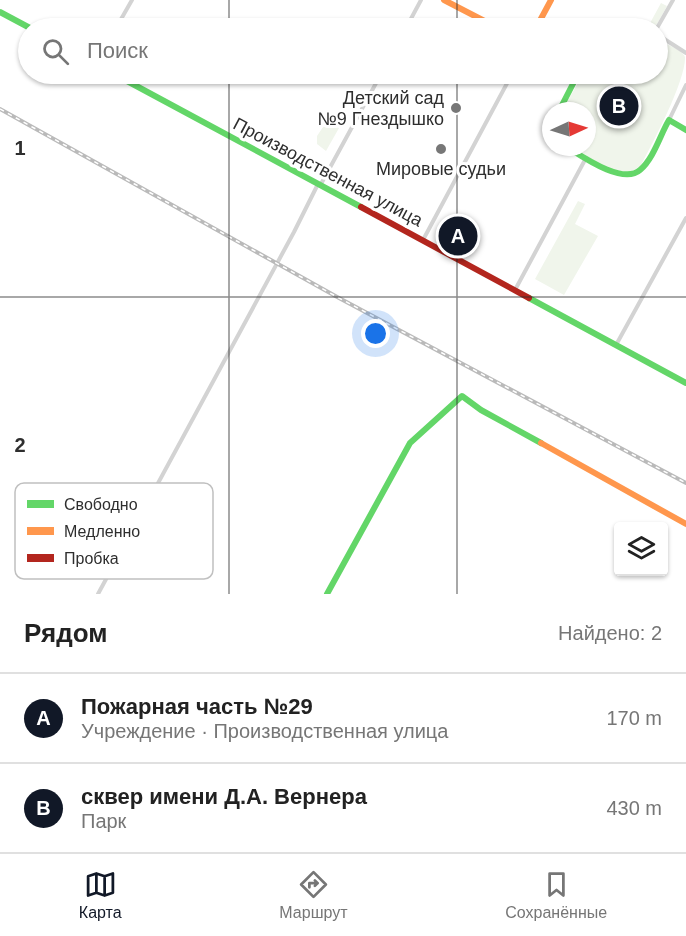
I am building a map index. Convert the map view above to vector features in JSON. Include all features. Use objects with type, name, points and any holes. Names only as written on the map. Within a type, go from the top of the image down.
[{"type":"street","points":[[122,18],[132,0]]},
{"type":"street","points":[[411,18],[421,0]]},
{"type":"street","points":[[444,0],[479,18]]},
{"type":"street","points":[[541,18],[551,0]]},
{"type":"street","points":[[663,18],[673,0]]},
{"type":"street","points":[[0,12],[18,22]]},
{"type":"street","points":[[668,42],[686,53]]},
{"type":"street","name":"Производственная улица","points":[[133,84],[686,383]]},
{"type":"street","points":[[158,483],[375,84]]},
{"type":"street","points":[[423,240],[507,84]]},
{"type":"street","points":[[564,102],[573,84]]},
{"type":"street","points":[[515,290],[586,157],[620,174],[636,173],[642,167],[669,120],[686,85]]},
{"type":"street","points":[[669,120],[686,129]]},
{"type":"street","points":[[616,345],[686,218]]},
{"type":"street","points":[[327,594],[410,443],[462,396],[481,410],[686,524]]},
{"type":"street","points":[[98,594],[106,579]]},
{"type":"shaded area","points":[[661,3],[667,6],[660,18],[653,18]]},
{"type":"shaded area","points":[[668,45],[677,49],[685,57],[680,80],[668,111],[641,165],[625,172],[616,171],[587,156],[596,156],[596,102],[567,102],[577,84],[668,84]]},
{"type":"shaded area","points":[[333,125],[339,128],[326,151],[317,144],[317,136],[323,127]]},
{"type":"shaded area","points":[[578,201],[585,204],[575,224],[598,236],[564,295],[535,279]]},
{"type":"railway","points":[[0,109],[339,298],[686,483]]},
{"type":"traffic: fast","points":[[0,12],[18,22]]},
{"type":"traffic: fast","points":[[133,84],[361,207]]},
{"type":"traffic: fast","points":[[564,102],[573,84]]},
{"type":"traffic: fast","points":[[581,156],[614,172],[633,174],[645,165],[669,120],[686,130]]},
{"type":"traffic: fast","points":[[529,298],[686,383]]},
{"type":"traffic: fast","points":[[327,594],[410,443],[462,396],[481,410],[541,443]]},
{"type":"traffic: slow","points":[[444,0],[479,18]]},
{"type":"traffic: slow","points":[[541,18],[551,0]]},
{"type":"traffic: slow","points":[[541,443],[686,524]]},
{"type":"traffic: jam","points":[[361,207],[529,298]]},
{"type":"place","name":"сквер имени Д.А. Вернера","points":[[619,106]]},
{"type":"place","name":"Детский сад №9 Гнездышко","points":[[456,108]]},
{"type":"place","name":"Мировые судьи","points":[[441,149]]},
{"type":"place","name":"Пожарная часть №29","points":[[458,236]]}]
